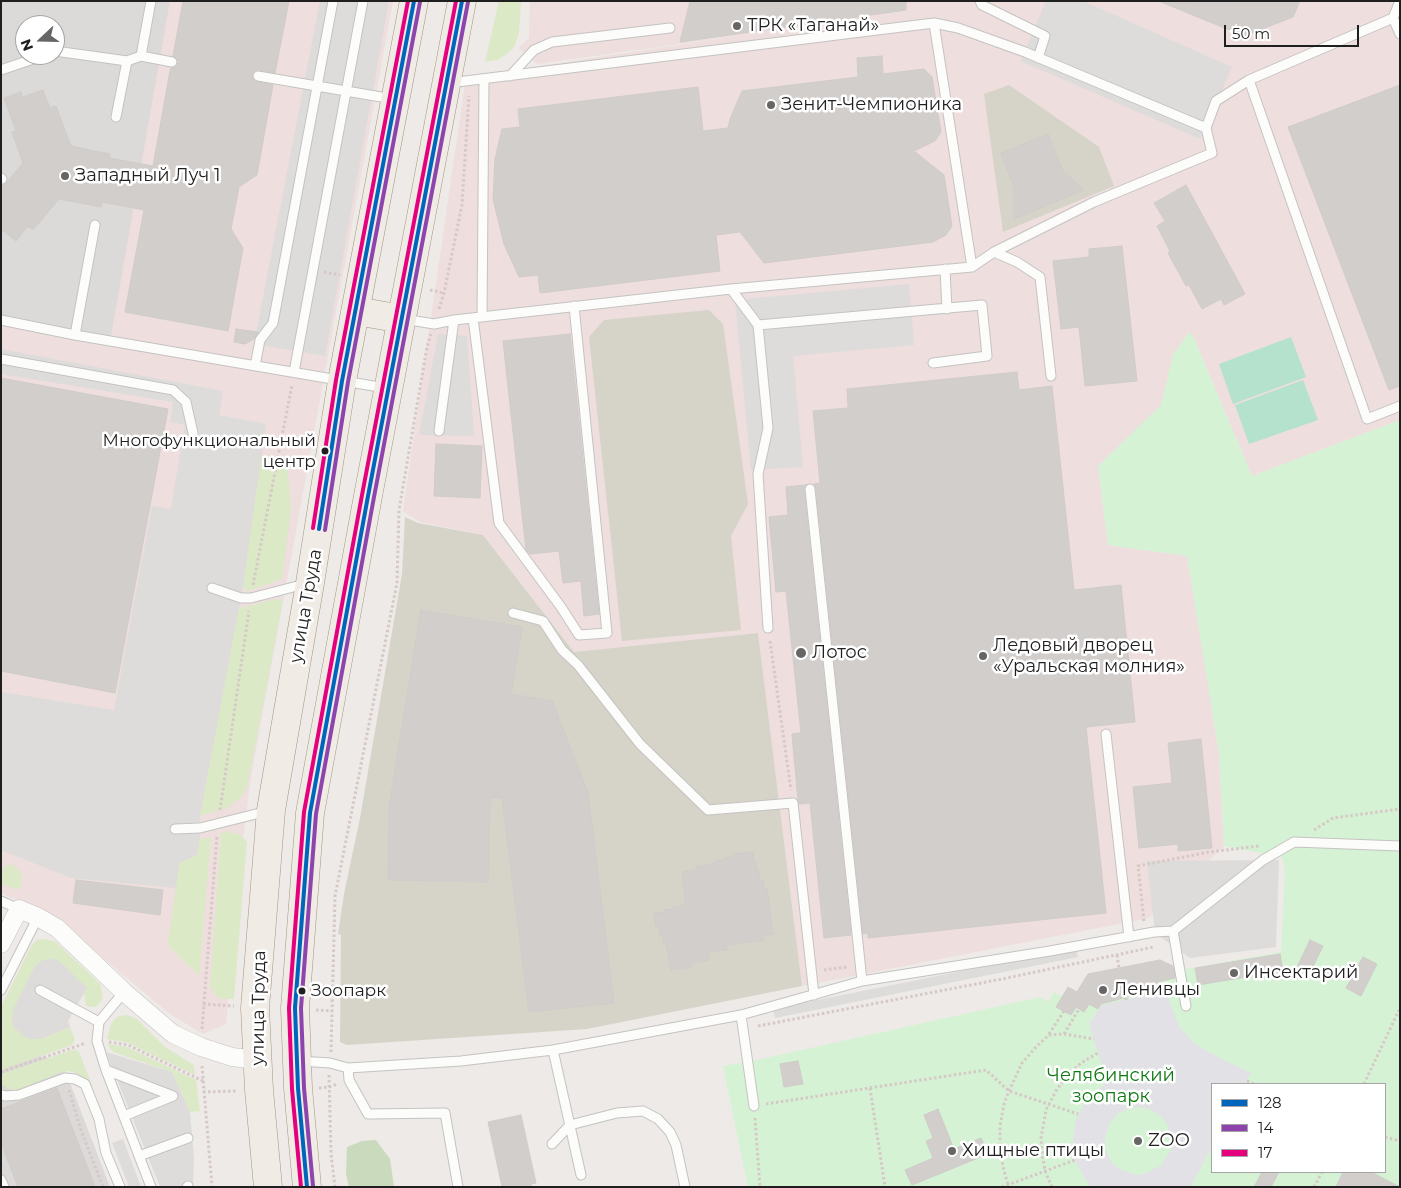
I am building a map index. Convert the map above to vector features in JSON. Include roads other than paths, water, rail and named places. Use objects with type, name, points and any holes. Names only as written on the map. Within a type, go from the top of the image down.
[{"type":"main road","name":"улица Труда","points":[[268,1187],[257,1060],[255,1008],[271,810],[342,380],[414,1]]},
{"type":"main road","name":"улица Труда","points":[[306,1187],[296,1061],[296,989],[310,813],[402,319],[458,82],[462,1]]},
{"type":"main road","points":[[356,311],[402,319]]},
{"type":"main road","points":[[257,1060],[296,1061]]},
{"type":"street","points":[[1,944],[19,909],[38,917],[57,928],[124,992],[173,1034],[201,1047],[232,1057],[257,1060]]},
{"type":"lane","points":[[141,56],[151,1]]},
{"type":"lane","points":[[255,366],[260,340],[274,323],[333,1]]},
{"type":"lane","points":[[294,372],[363,1]]},
{"type":"lane","points":[[980,1],[982,5],[1045,36],[1038,58]]},
{"type":"lane","points":[[402,319],[434,324],[477,317],[731,289],[972,267],[994,252],[1094,202],[1212,153],[1206,128],[1216,101],[1249,80],[1393,18],[1400,1]]},
{"type":"lane","points":[[1393,18],[1400,34]]},
{"type":"lane","points":[[458,82],[934,23],[958,28],[1038,58],[1206,128]]},
{"type":"lane","points":[[934,23],[972,267]]},
{"type":"lane","points":[[510,76],[534,50],[552,42],[670,28]]},
{"type":"lane","points":[[65,52],[127,61],[141,56],[172,62]]},
{"type":"lane","points":[[116,117],[127,61]]},
{"type":"lane","points":[[1,70],[16,65]]},
{"type":"lane","points":[[258,76],[396,99]]},
{"type":"lane","points":[[484,79],[477,317],[498,523],[561,607],[579,635],[608,633],[574,306]]},
{"type":"lane","points":[[1249,80],[1367,419],[1400,406]]},
{"type":"lane","points":[[75,335],[95,225]]},
{"type":"lane","points":[[994,252],[1017,262],[1040,277],[1051,376]]},
{"type":"lane","points":[[945,269],[947,309]]},
{"type":"lane","points":[[731,289],[758,325],[768,428],[758,474],[768,628]]},
{"type":"lane","points":[[758,325],[982,305],[987,356],[933,363]]},
{"type":"lane","points":[[1,320],[75,335],[389,388]]},
{"type":"lane","points":[[439,431],[454,320]]},
{"type":"lane","points":[[1,359],[172,390],[186,402],[193,433]]},
{"type":"lane","points":[[810,489],[862,981]]},
{"type":"lane","points":[[212,588],[240,598],[251,598],[310,583]]},
{"type":"lane","points":[[513,613],[542,621],[562,650],[578,665],[640,744],[708,810],[792,803],[814,995]]},
{"type":"lane","points":[[1106,734],[1129,937]]},
{"type":"lane","points":[[175,829],[200,828],[271,810]]},
{"type":"lane","points":[[296,1061],[330,1063],[348,1068],[461,1061],[553,1050],[741,1015],[862,981],[1150,933],[1173,931],[1263,860],[1294,842],[1400,846]]},
{"type":"lane","points":[[1,901],[19,909]]},
{"type":"lane","points":[[1,990],[38,917]]},
{"type":"lane","points":[[1173,931],[1186,1006]]},
{"type":"lane","points":[[40,990],[99,1022]]},
{"type":"lane","points":[[124,992],[99,1022],[97,1041],[106,1070],[151,1187]]},
{"type":"lane","points":[[741,1015],[754,1106]]},
{"type":"lane","points":[[553,1050],[580,1175]]},
{"type":"lane","points":[[348,1068],[348,1080],[368,1114],[445,1113],[458,1187]]},
{"type":"lane","points":[[106,1070],[173,1096],[124,1116]]},
{"type":"lane","points":[[1,1095],[19,1095],[65,1078],[75,1079],[84,1084],[99,1119],[106,1153],[120,1187]]},
{"type":"lane","points":[[552,1144],[570,1125],[618,1113],[643,1112],[658,1120],[670,1132],[676,1145],[685,1187]]},
{"type":"lane","points":[[140,1156],[188,1138]]},
{"type":"lane","points":[[1,1180],[4,1187]]},
{"type":"place","name":"ТРК «Таганай»","points":[[737,26]]},
{"type":"place","name":"Зенит-Чемпионика","points":[[771,105]]},
{"type":"place","name":"Западный Луч 1","points":[[65,176]]},
{"type":"place","name":"Многофункциональный центр","points":[[325,451]]},
{"type":"place","name":"Лотос","points":[[801,653]]},
{"type":"place","name":"Ледовый дворец «Уральская молния»","points":[[983,656]]},
{"type":"place","name":"Инсектарий","points":[[1234,973]]},
{"type":"place","name":"Ленивцы","points":[[1103,990]]},
{"type":"place","name":"Зоопарк","points":[[302,991]]},
{"type":"place","name":"ZOO","points":[[1138,1141]]},
{"type":"place","name":"Хищные птицы","points":[[952,1151]]},
{"type":"park label","name":"Челябинский зоопарк","points":[[1111,1086]]}]
